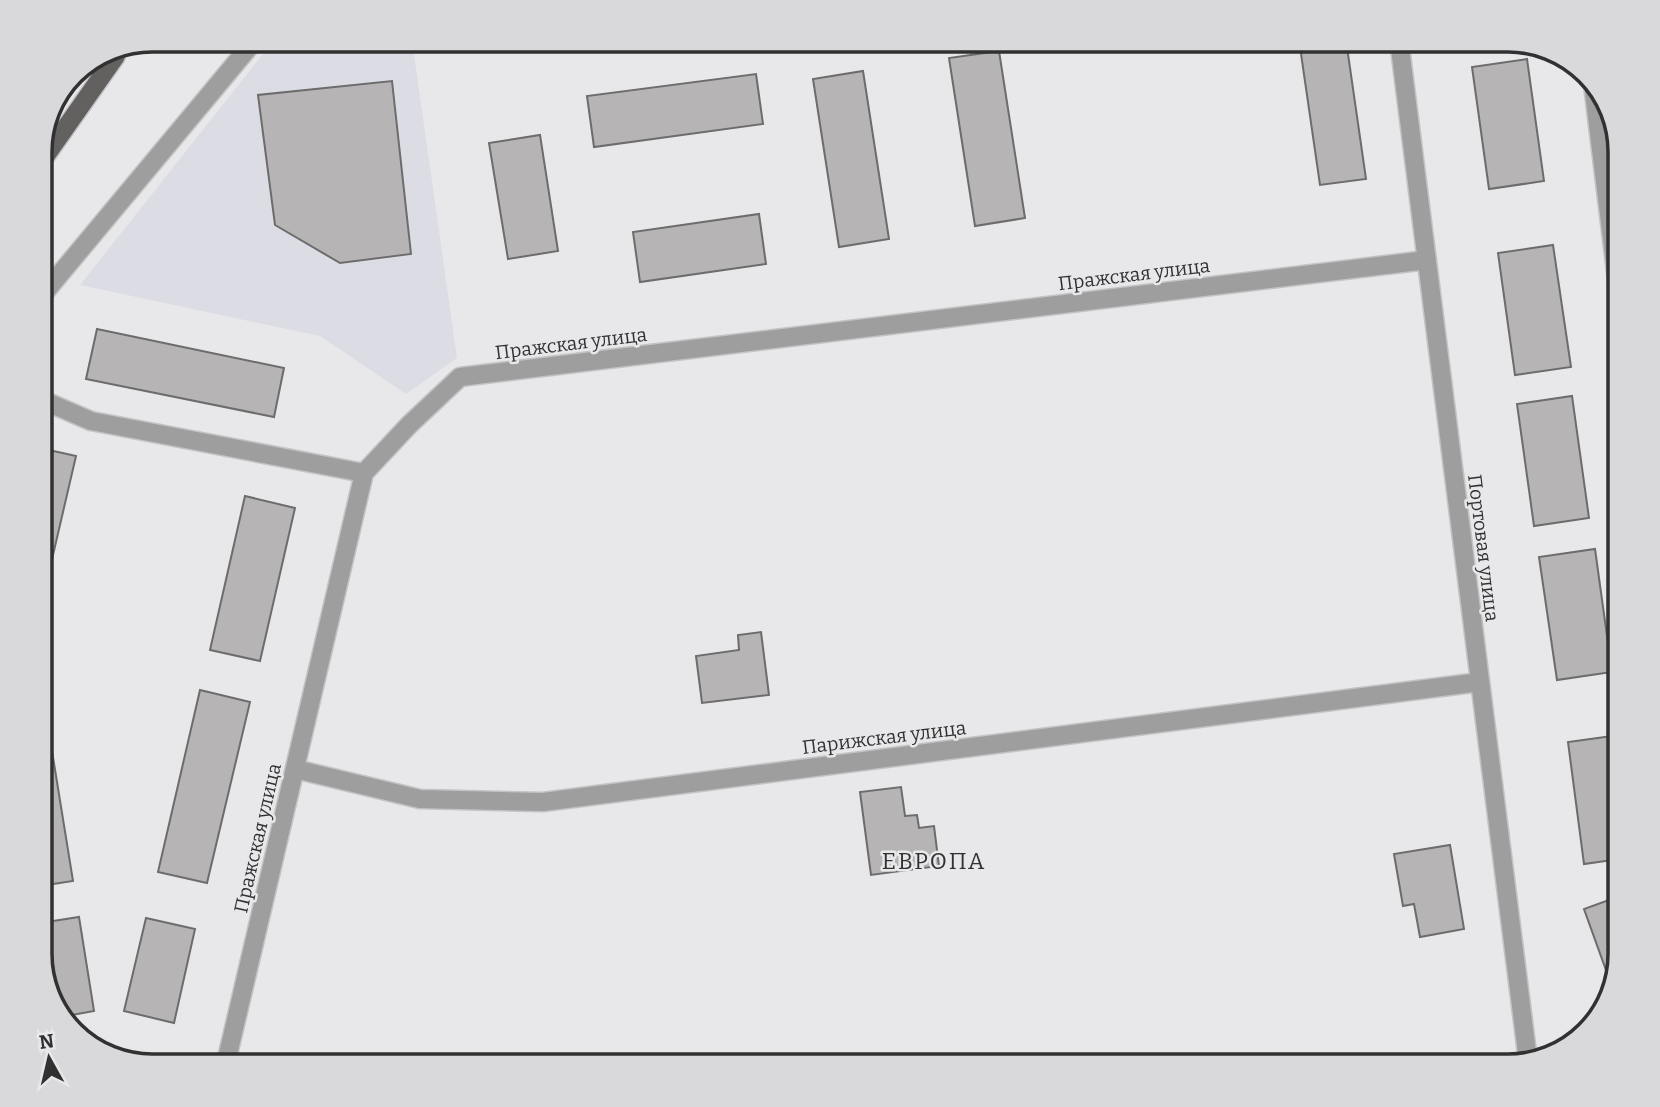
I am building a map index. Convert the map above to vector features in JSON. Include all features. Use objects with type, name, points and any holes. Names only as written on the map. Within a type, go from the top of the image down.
[{"type":"main road","points":[[53,145],[113,61]]},
{"type":"street","points":[[53,282],[244,53]]},
{"type":"street","name":"Портовая улица","points":[[1401,53],[1527,1052]]},
{"type":"street","points":[[1596,106],[1608,206]]},
{"type":"street","name":"Пражская улица","points":[[228,1054],[364,474],[409,425],[460,377],[1427,260]]},
{"type":"street","points":[[53,405],[91,421],[364,474]]},
{"type":"street","name":"Парижская улица","points":[[295,769],[420,799],[543,802],[1480,682]]},
{"type":"shaded area","points":[[264,53],[414,53],[457,358],[406,394],[320,336],[80,285]]},
{"type":"building","points":[[999,53],[1025,218],[975,226],[949,58]]},
{"type":"building","points":[[1301,53],[1348,53],[1366,179],[1320,185]]},
{"type":"building","points":[[1527,59],[1544,181],[1489,189],[1472,67]]},
{"type":"building","points":[[863,71],[889,239],[839,247],[813,79]]},
{"type":"building","points":[[756,74],[763,124],[594,147],[587,96]]},
{"type":"building","points":[[392,81],[411,254],[340,263],[275,225],[258,95]]},
{"type":"building","points":[[540,135],[558,251],[508,259],[489,143]]},
{"type":"building","points":[[759,214],[766,264],[640,282],[633,232]]},
{"type":"building","points":[[1553,245],[1571,367],[1515,375],[1498,253]]},
{"type":"building","points":[[97,329],[284,368],[274,417],[86,379]]},
{"type":"building","points":[[1572,396],[1589,518],[1534,526],[1517,404]]},
{"type":"building","points":[[53,451],[76,456],[53,555]]},
{"type":"building","points":[[245,496],[295,508],[260,661],[210,650]]},
{"type":"building","points":[[1595,549],[1608,643],[1608,673],[1557,680],[1539,557]]},
{"type":"building","points":[[761,632],[769,695],[702,703],[696,656],[739,650],[738,635]]},
{"type":"building","points":[[200,690],[250,702],[207,883],[158,872]]},
{"type":"building","points":[[1608,737],[1608,861],[1584,864],[1568,742]]},
{"type":"building","points":[[53,757],[73,881],[53,884]]},
{"type":"building","points":[[901,787],[905,816],[917,815],[919,828],[934,826],[939,866],[871,875],[860,792]]},
{"type":"building","points":[[1450,845],[1464,929],[1420,937],[1414,904],[1403,906],[1394,854]]},
{"type":"building","points":[[1608,900],[1606,971],[1584,909]]},
{"type":"building","points":[[79,917],[94,1011],[73,1015],[58,987],[53,961],[53,921]]},
{"type":"building","points":[[146,918],[195,929],[174,1023],[124,1011]]},
{"type":"district","name":"ЕВРОПА","points":[[934,861]]}]
